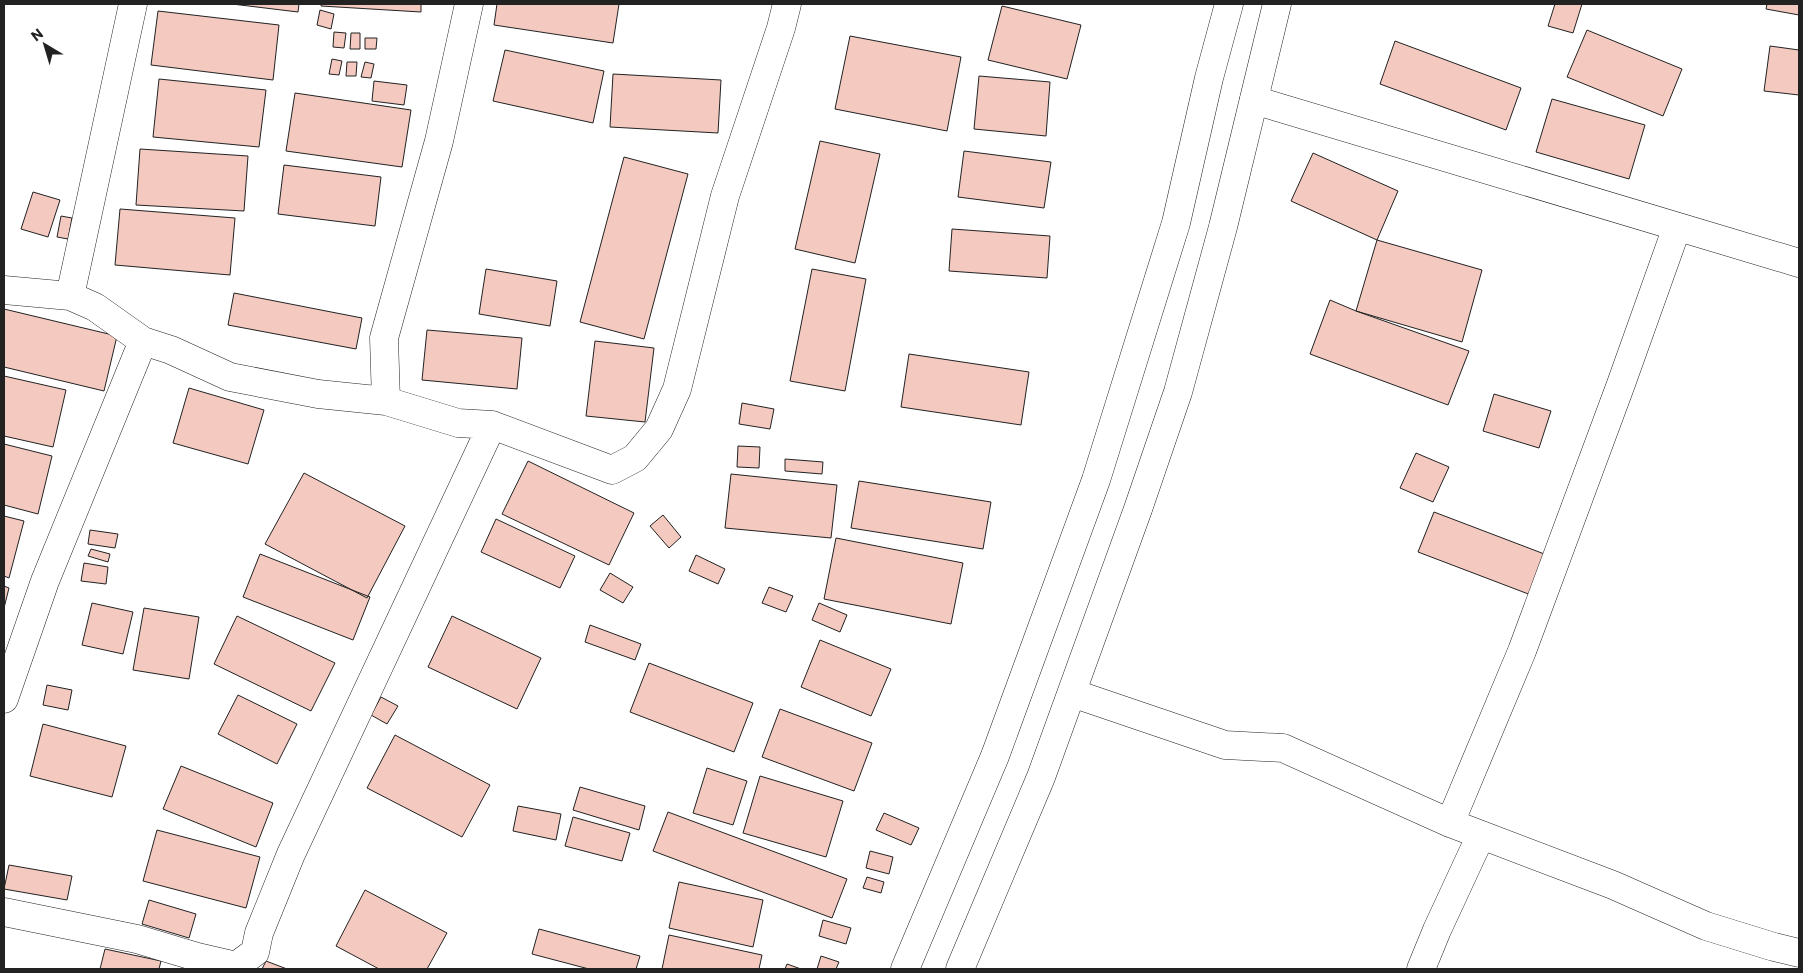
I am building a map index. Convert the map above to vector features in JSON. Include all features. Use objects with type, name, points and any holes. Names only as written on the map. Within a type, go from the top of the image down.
[{"type":"street","points":[[70,296],[133,4]]},
{"type":"street","points":[[386,401],[384,338],[439,140],[469,4]]},
{"type":"street","points":[[4,290],[70,296],[95,307],[143,341],[171,350],[230,377],[318,394],[386,401],[458,422],[492,425],[612,470],[635,458],[659,429],[677,389],[725,196],[781,28],[787,4]]},
{"type":"street","points":[[905,969],[995,756],[1096,480],[1176,223],[1209,78],[1229,4]]},
{"type":"street","points":[[960,969],[1042,777],[1178,392],[1223,227],[1277,4]]},
{"type":"street","points":[[1254,100],[1799,263]]},
{"type":"street","points":[[1450,823],[1522,651],[1677,227]]},
{"type":"street","points":[[4,699],[45,581],[143,341]]},
{"type":"street","points":[[4,912],[137,939],[197,957],[236,966],[255,952],[259,933],[291,854],[492,425]]},
{"type":"street","points":[[1072,693],[1224,745],[1283,748],[1450,823],[1612,885],[1706,926],[1799,953]]},
{"type":"street","points":[[1421,969],[1481,835]]},
{"type":"street","points":[[1798,969],[1799,962]]},
{"type":"building","points":[[232,4],[299,4],[298,12]]},
{"type":"building","points":[[321,4],[421,4],[421,12],[321,6]]},
{"type":"building","points":[[497,4],[619,4],[613,43],[494,25]]},
{"type":"building","points":[[1555,4],[1582,4],[1573,33],[1548,26]]},
{"type":"building","points":[[1767,4],[1799,4],[1799,15],[1766,9]]},
{"type":"building","points":[[1002,6],[1081,25],[1067,79],[988,60]]},
{"type":"building","points":[[320,10],[334,14],[331,29],[317,25]]},
{"type":"building","points":[[158,11],[279,25],[273,80],[151,65]]},
{"type":"building","points":[[1587,30],[1682,69],[1663,116],[1567,77]]},
{"type":"building","points":[[334,32],[346,33],[344,48],[333,47]]},
{"type":"building","points":[[351,33],[360,33],[360,49],[350,49]]},
{"type":"building","points":[[850,36],[961,57],[947,131],[835,109]]},
{"type":"building","points":[[365,38],[377,38],[376,49],[365,49]]},
{"type":"building","points":[[1395,41],[1521,88],[1506,130],[1380,84]]},
{"type":"building","points":[[1770,46],[1799,50],[1799,95],[1764,91]]},
{"type":"building","points":[[505,50],[604,71],[593,123],[493,101]]},
{"type":"building","points":[[332,59],[342,61],[339,75],[329,74]]},
{"type":"building","points":[[347,62],[357,62],[356,76],[346,76]]},
{"type":"building","points":[[365,62],[374,64],[371,78],[361,77]]},
{"type":"building","points":[[613,74],[721,80],[718,133],[610,127]]},
{"type":"building","points":[[979,76],[1050,82],[1046,136],[974,129]]},
{"type":"building","points":[[159,79],[266,90],[259,147],[153,137]]},
{"type":"building","points":[[374,81],[407,85],[404,105],[372,101]]},
{"type":"building","points":[[295,93],[411,110],[402,167],[286,151]]},
{"type":"building","points":[[1552,99],[1645,125],[1629,179],[1536,152]]},
{"type":"building","points":[[820,141],[880,154],[855,263],[795,249]]},
{"type":"building","points":[[140,149],[248,156],[244,211],[136,205]]},
{"type":"building","points":[[964,151],[1051,162],[1044,208],[958,197]]},
{"type":"building","points":[[1313,153],[1398,191],[1377,240],[1291,201]]},
{"type":"building","points":[[624,157],[688,174],[644,339],[580,322]]},
{"type":"building","points":[[284,165],[381,177],[375,226],[278,214]]},
{"type":"building","points":[[33,192],[60,200],[48,237],[21,229]]},
{"type":"building","points":[[120,209],[235,218],[230,275],[115,265]]},
{"type":"building","points":[[61,216],[72,218],[68,239],[57,237]]},
{"type":"building","points":[[952,229],[1050,236],[1047,278],[949,271]]},
{"type":"building","points":[[1377,240],[1482,270],[1462,342],[1356,311]]},
{"type":"building","points":[[486,269],[557,281],[550,326],[479,314]]},
{"type":"building","points":[[812,269],[866,279],[845,391],[790,381]]},
{"type":"building","points":[[234,293],[362,318],[356,349],[228,325]]},
{"type":"building","points":[[1330,300],[1469,351],[1448,405],[1310,354]]},
{"type":"building","points":[[4,309],[117,336],[104,391],[4,367]]},
{"type":"building","points":[[427,330],[522,338],[517,389],[422,380]]},
{"type":"building","points":[[595,341],[654,348],[645,422],[586,416]]},
{"type":"building","points":[[909,354],[1029,372],[1021,425],[901,407]]},
{"type":"building","points":[[4,376],[66,390],[53,447],[4,436]]},
{"type":"building","points":[[189,388],[264,410],[248,464],[173,443]]},
{"type":"building","points":[[1494,394],[1551,411],[1539,448],[1483,431]]},
{"type":"building","points":[[742,403],[774,409],[770,429],[739,424]]},
{"type":"building","points":[[4,444],[52,456],[38,514],[4,505]]},
{"type":"building","points":[[738,446],[760,447],[759,468],[737,467]]},
{"type":"building","points":[[1416,453],[1449,467],[1433,502],[1400,488]]},
{"type":"building","points":[[785,459],[823,462],[822,474],[785,471]]},
{"type":"building","points":[[528,461],[634,513],[609,565],[502,514]]},
{"type":"building","points":[[304,473],[405,526],[367,598],[265,544]]},
{"type":"building","points":[[731,474],[837,485],[831,538],[725,528]]},
{"type":"building","points":[[859,481],[991,502],[983,549],[851,528]]},
{"type":"building","points":[[1434,512],[1547,555],[1531,595],[1418,552]]},
{"type":"building","points":[[663,515],[681,537],[669,548],[650,526]]},
{"type":"building","points":[[4,516],[24,521],[9,578],[4,576]]},
{"type":"building","points":[[496,519],[575,556],[560,588],[481,552]]},
{"type":"building","points":[[90,530],[118,534],[115,548],[88,544]]},
{"type":"building","points":[[836,538],[963,563],[951,624],[824,599]]},
{"type":"building","points":[[91,549],[110,554],[108,562],[88,556]]},
{"type":"building","points":[[260,554],[370,597],[353,640],[243,597]]},
{"type":"building","points":[[696,555],[725,569],[718,584],[689,571]]},
{"type":"building","points":[[84,563],[108,567],[106,584],[81,581]]},
{"type":"building","points":[[610,573],[633,587],[623,603],[600,590]]},
{"type":"building","points":[[4,586],[9,588],[4,608]]},
{"type":"building","points":[[769,587],[793,596],[786,612],[762,603]]},
{"type":"building","points":[[92,603],[133,612],[123,654],[82,645]]},
{"type":"building","points":[[819,603],[847,615],[840,632],[812,620]]},
{"type":"building","points":[[144,608],[199,617],[189,679],[133,670]]},
{"type":"building","points":[[237,616],[335,663],[311,711],[214,664]]},
{"type":"building","points":[[452,616],[541,658],[517,709],[428,667]]},
{"type":"building","points":[[590,625],[641,644],[635,660],[585,642]]},
{"type":"building","points":[[820,640],[891,669],[871,716],[801,687]]},
{"type":"building","points":[[649,663],[753,703],[734,752],[630,712]]},
{"type":"building","points":[[47,685],[72,690],[68,710],[43,705]]},
{"type":"building","points":[[238,695],[297,724],[277,764],[218,734]]},
{"type":"building","points":[[381,697],[398,706],[387,724],[371,715]]},
{"type":"building","points":[[780,709],[872,743],[854,791],[762,757]]},
{"type":"building","points":[[43,724],[126,746],[112,797],[30,776]]},
{"type":"building","points":[[395,735],[490,785],[462,837],[367,788]]},
{"type":"building","points":[[181,766],[273,803],[256,847],[163,809]]},
{"type":"building","points":[[707,768],[747,781],[733,825],[693,813]]},
{"type":"building","points":[[760,776],[843,801],[826,857],[743,833]]},
{"type":"building","points":[[580,787],[645,806],[639,830],[573,810]]},
{"type":"building","points":[[518,806],[561,814],[556,840],[513,831]]},
{"type":"building","points":[[668,812],[847,879],[832,918],[653,851]]},
{"type":"building","points":[[884,813],[919,828],[911,845],[876,830]]},
{"type":"building","points":[[573,817],[630,833],[622,861],[565,846]]},
{"type":"building","points":[[157,830],[260,857],[246,908],[143,881]]},
{"type":"building","points":[[870,851],[893,857],[889,874],[866,868]]},
{"type":"building","points":[[9,865],[72,876],[67,900],[4,889]]},
{"type":"building","points":[[867,877],[884,882],[881,893],[863,888]]},
{"type":"building","points":[[679,882],[763,900],[753,947],[669,928]]},
{"type":"building","points":[[365,890],[447,933],[427,969],[379,969],[336,946]]},
{"type":"building","points":[[149,900],[196,914],[189,938],[142,924]]},
{"type":"building","points":[[823,920],[851,928],[846,944],[819,936]]},
{"type":"building","points":[[539,929],[640,956],[636,969],[589,969],[532,954]]},
{"type":"building","points":[[669,935],[762,955],[759,969],[662,969]]},
{"type":"building","points":[[105,949],[161,961],[159,969],[100,969]]},
{"type":"building","points":[[821,956],[839,962],[836,969],[817,969]]},
{"type":"building","points":[[266,961],[287,969],[262,969]]},
{"type":"building","points":[[787,964],[801,969],[785,969]]}]
